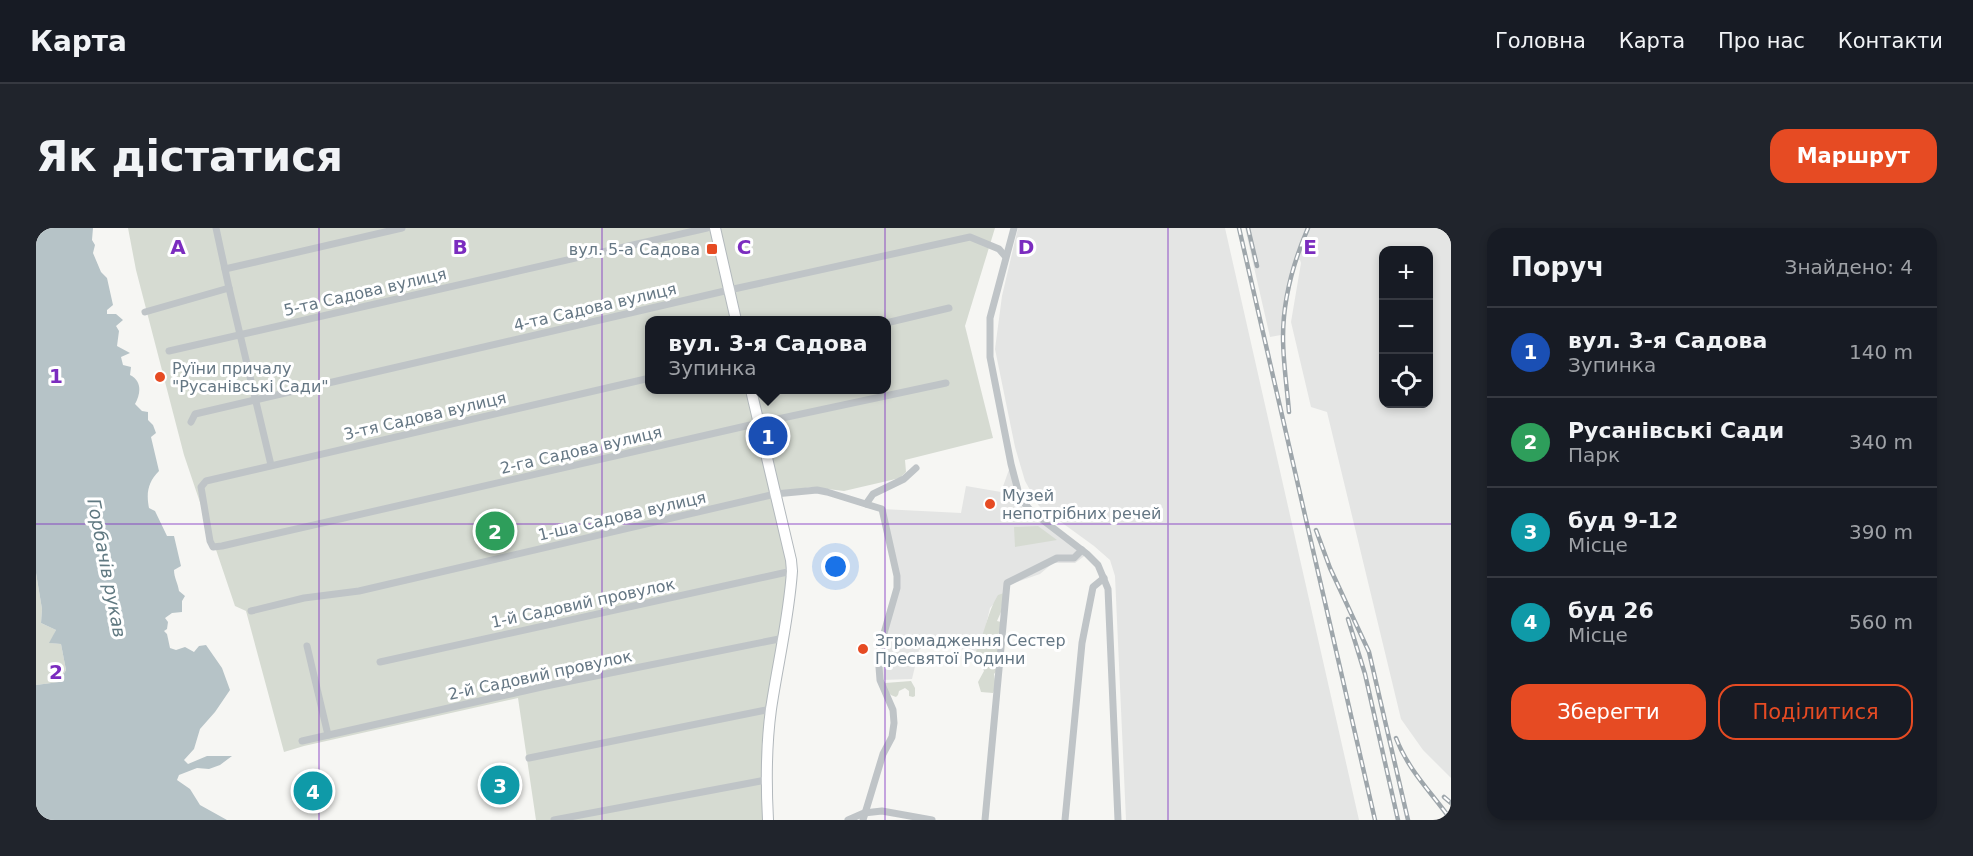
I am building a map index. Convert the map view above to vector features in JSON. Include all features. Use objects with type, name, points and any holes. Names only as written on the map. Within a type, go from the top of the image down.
[{"type":"main road","points":[[715,228],[735,316]]},
{"type":"main road","points":[[753,394],[792,571],[784,638],[771,709],[766,780],[768,820]]},
{"type":"street","points":[[216,228],[271,465]]},
{"type":"street","points":[[225,269],[402,228]]},
{"type":"street","name":"5-та Садова вулиця","points":[[169,351],[707,228]]},
{"type":"street","points":[[1014,228],[990,318],[990,357],[1020,498],[1031,511],[1098,565],[1108,589],[1118,820]]},
{"type":"street","name":"4-та Садова вулиця","points":[[191,422],[195,414],[729,290],[970,237],[999,249],[1005,256]]},
{"type":"street","points":[[145,312],[229,288]]},
{"type":"street","points":[[891,322],[949,308]]},
{"type":"street","name":"3-тя Садова вулиця","points":[[206,481],[645,379]]},
{"type":"street","name":"2-га Садова вулиця","points":[[206,481],[201,487],[210,542],[213,547],[222,546],[759,423],[946,383]]},
{"type":"street","points":[[863,816],[894,728],[893,710],[880,680],[878,654],[897,588],[897,576],[882,509],[866,504],[873,494],[904,479],[916,468]]},
{"type":"street","name":"1-ша Садова вулиця","points":[[251,611],[304,598],[359,591],[776,494],[817,490],[866,504]]},
{"type":"street","points":[[985,820],[1007,583],[1057,558],[1074,558],[1082,550]]},
{"type":"street","name":"1-й Садовий провулок","points":[[380,662],[792,571]]},
{"type":"street","points":[[1065,820],[1082,643],[1093,587],[1104,578]]},
{"type":"street","name":"2-й Садовий провулок","points":[[302,741],[546,686],[784,638]]},
{"type":"street","points":[[307,646],[328,735]]},
{"type":"street","points":[[529,758],[771,709]]},
{"type":"street","points":[[554,820],[766,780]]},
{"type":"street","points":[[848,820],[882,811],[932,820]]},
{"type":"shaded area","points":[[128,228],[995,228],[965,326],[993,438],[905,460],[906,472],[900,478],[844,491],[811,487],[771,494],[789,568],[764,820],[536,820],[518,698],[284,752],[246,611],[235,606],[184,455],[136,270]]},
{"type":"shaded area","points":[[1018,228],[1225,228],[1359,820],[1126,820],[1115,576],[1110,560],[1039,506],[1025,481],[1015,447],[995,349],[1002,296]]},
{"type":"shaded area","points":[[1245,228],[1451,228],[1451,778],[1423,750],[1401,719],[1327,412],[1311,407],[1291,322],[1300,260],[1296,260],[1281,335],[1270,337]]},
{"type":"shaded area","points":[[1011,464],[1020,498],[1087,554],[1075,563],[1053,563],[1040,574],[1005,586],[1004,593],[990,608],[983,638],[976,651],[927,645],[919,650],[912,679],[881,680],[878,654],[897,588],[882,509],[961,513],[966,486],[1001,492]]},
{"type":"shaded area","points":[[1038,526],[1057,540],[1015,547],[1014,527]]},
{"type":"shaded area","points":[[36,573],[42,609],[41,623],[56,630],[50,643],[61,644],[66,670],[59,682],[36,685]]},
{"type":"shaded area","points":[[1004,593],[997,621],[1001,622],[1002,627],[995,640],[996,647],[1000,648],[998,669],[994,674],[996,687],[993,693],[981,692],[978,682],[984,671],[976,651],[994,602],[998,595]]},
{"type":"shaded area","points":[[911,681],[915,688],[913,697],[909,696],[909,691],[905,688],[899,691],[896,697],[891,695],[885,683]]},
{"type":"water","name":"Горбачів рукав","points":[[36,228],[93,228],[92,240],[95,245],[93,253],[101,272],[107,278],[113,305],[107,310],[107,314],[116,314],[123,320],[116,326],[119,331],[117,346],[130,353],[121,357],[123,365],[131,367],[130,375],[138,384],[139,392],[135,404],[142,411],[148,412],[148,420],[156,433],[151,437],[159,471],[152,479],[149,488],[149,508],[155,511],[167,536],[174,536],[181,566],[174,570],[175,576],[179,591],[185,596],[182,601],[182,612],[172,613],[165,618],[168,622],[167,629],[164,631],[167,634],[170,648],[176,650],[185,647],[194,652],[199,646],[206,645],[222,668],[230,690],[200,729],[194,749],[184,760],[188,764],[207,756],[232,756],[220,765],[209,769],[197,768],[179,775],[177,780],[190,789],[200,805],[227,820],[36,820],[36,685],[59,682],[66,670],[61,644],[49,643],[56,630],[41,623],[42,609],[36,573]]},
{"type":"railway","points":[[1239,228],[1375,820]]},
{"type":"railway","points":[[1248,228],[1257,266]]},
{"type":"railway","points":[[1289,412],[1284,365],[1283,323],[1293,268],[1308,228]]},
{"type":"railway","points":[[1316,530],[1330,568],[1369,652],[1408,820]]},
{"type":"railway","points":[[1348,619],[1365,674],[1398,820]]},
{"type":"railway","points":[[1396,738],[1414,771],[1451,820]]},
{"type":"railway","points":[[1444,797],[1451,803]]},
{"type":"place","name":"вул. 5-а Садова","points":[[712,249]]},
{"type":"place","name":"Руїни причалу \"Русанівські Сади\"","points":[[160,377]]},
{"type":"place","name":"вул. 3-я Садова","points":[[768,436]]},
{"type":"place","name":"Музей непотрібних речей","points":[[990,504]]},
{"type":"place","name":"Русанівські Сади","points":[[495,531]]},
{"type":"place","name":"Згромадження Сестер Пресвятої Родини","points":[[863,649]]},
{"type":"place","name":"буд 9-12","points":[[500,785]]},
{"type":"place","name":"буд 26","points":[[313,791]]}]
